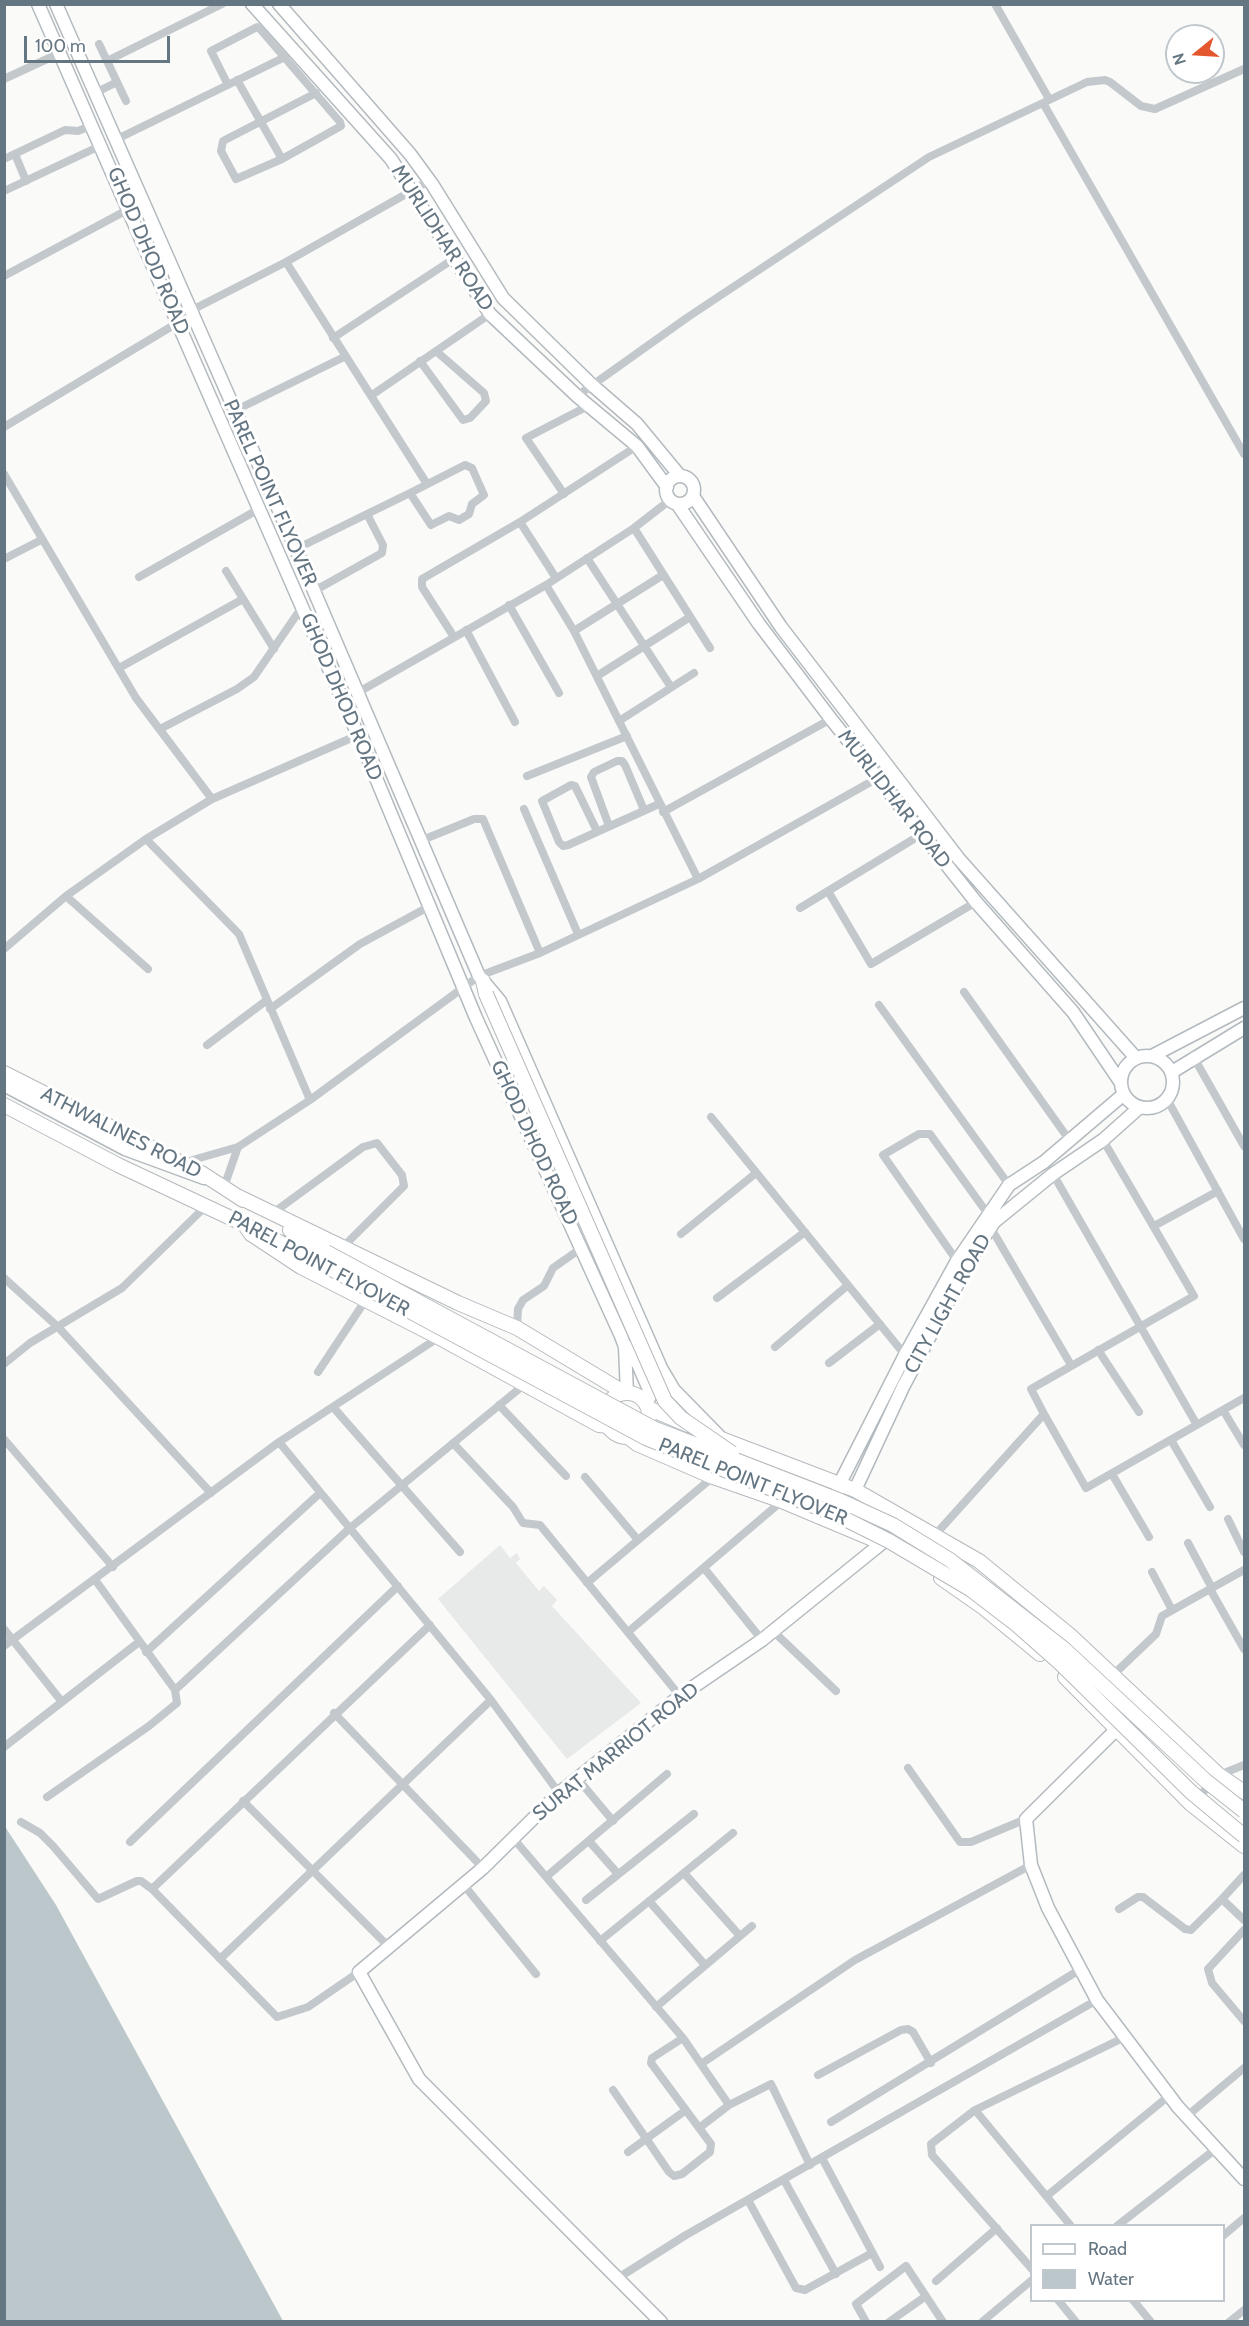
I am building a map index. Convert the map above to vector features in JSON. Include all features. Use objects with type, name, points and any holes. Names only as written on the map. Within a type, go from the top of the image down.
[{"type":"main road","name":"GHOD DHOD ROAD","points":[[39,4],[358,735],[464,987],[583,1247],[623,1343],[626,1393]]},
{"type":"main road","name":"PAREL POINT FLYOVER","points":[[57,4],[296,549],[483,984]]},
{"type":"main road","name":"MURLIDHAR ROAD","points":[[252,4],[380,146],[490,314],[577,396],[637,446],[667,488]]},
{"type":"main road","name":"MURLIDHAR ROAD","points":[[279,4],[410,154],[503,298],[592,385],[638,424],[680,476]]},
{"type":"main road","points":[[680,476],[692,483],[693,496],[687,503],[674,502],[667,488],[671,480],[680,476]]},
{"type":"main road","name":"MURLIDHAR ROAD","points":[[693,496],[781,627],[959,859],[1136,1058]]},
{"type":"main road","name":"MURLIDHAR ROAD","points":[[674,502],[759,624],[831,719],[976,902],[1073,1012],[1123,1089]]},
{"type":"main road","name":"GHOD DHOD ROAD","points":[[483,984],[501,1001],[661,1368],[674,1390],[723,1440]]},
{"type":"main road","points":[[483,984],[665,1401],[681,1418],[753,1467]]},
{"type":"main road","points":[[832,1522],[840,1483],[905,1355],[957,1262],[991,1221],[1009,1185],[1070,1141],[1123,1089],[1125,1068],[1136,1058],[1152,1056],[1245,1008]]},
{"type":"main road","points":[[1172,1072],[1193,1056],[1245,1028]]},
{"type":"main road","points":[[1152,1056],[1164,1061],[1172,1072],[1173,1086],[1167,1099]]},
{"type":"main road","name":"ATHWALINES ROAD","points":[[4,1073],[208,1177],[237,1196]]},
{"type":"main road","points":[[4,1085],[125,1149],[198,1178],[208,1177]]},
{"type":"main road","points":[[1123,1089],[1140,1107]]},
{"type":"main road","name":"CITY LIGHT ROAD","points":[[855,1490],[903,1387],[991,1221],[1103,1140],[1140,1107],[1154,1107],[1167,1099]]},
{"type":"main road","name":"ATHWALINES ROAD","points":[[4,1105],[118,1165],[207,1205]]},
{"type":"main road","name":"PAREL POINT FLYOVER","points":[[237,1196],[323,1257],[646,1438],[841,1517],[889,1540],[970,1589],[1060,1663],[1191,1792],[1245,1836]]},
{"type":"main road","points":[[237,1196],[458,1303],[518,1328],[626,1393],[639,1397],[647,1407],[649,1416],[645,1429],[628,1437]]},
{"type":"main road","name":"PAREL POINT FLYOVER","points":[[207,1205],[244,1224],[323,1257],[653,1428],[893,1525],[950,1560],[1063,1648],[1206,1781],[1245,1811]]},
{"type":"main road","points":[[244,1224],[251,1234],[301,1267],[440,1338],[599,1425],[608,1426]]},
{"type":"main road","points":[[623,1343],[638,1364],[651,1394],[647,1407]]},
{"type":"main road","points":[[626,1393],[612,1399],[605,1412],[608,1426],[619,1436],[628,1437],[637,1444],[719,1479],[782,1501],[882,1543],[938,1576],[984,1608],[1050,1662],[1191,1804],[1245,1846]]},
{"type":"main road","points":[[647,1407],[723,1440],[840,1483],[979,1561],[1072,1637],[1219,1775],[1245,1792]]},
{"type":"main road","points":[[719,1479],[723,1440]]},
{"type":"main road","name":"SURAT MARRIOT ROAD","points":[[359,1972],[483,1868],[559,1793],[680,1696],[762,1640],[882,1543]]},
{"type":"main road","points":[[1143,1703],[1026,1819],[1031,1865],[1048,1908],[1097,2000],[1187,2116],[1245,2179]]},
{"type":"main road","points":[[359,1972],[419,2079],[661,2322]]},
{"type":"street","points":[[107,61],[222,4]]},
{"type":"street","points":[[995,4],[1046,101],[1245,454]]},
{"type":"street","points":[[228,85],[211,51],[254,27],[260,29],[316,93],[340,122],[340,129],[241,179],[232,176],[221,151],[223,141],[316,93]]},
{"type":"street","points":[[99,44],[126,100]]},
{"type":"street","points":[[4,80],[60,53]]},
{"type":"street","points":[[116,140],[285,57]]},
{"type":"street","points":[[577,396],[694,312],[914,165],[1087,82],[1105,80],[1116,85],[1148,109],[1160,108],[1245,69]]},
{"type":"street","points":[[237,80],[282,159]]},
{"type":"street","points":[[95,93],[117,82]]},
{"type":"street","points":[[4,159],[66,130],[78,132],[93,125]]},
{"type":"street","points":[[4,191],[102,145]]},
{"type":"street","points":[[15,154],[26,181]]},
{"type":"street","points":[[4,427],[179,322],[190,311],[286,262],[429,181]]},
{"type":"street","points":[[4,276],[129,209]]},
{"type":"street","points":[[333,338],[455,258]]},
{"type":"street","points":[[286,262],[344,357],[372,395],[427,484]]},
{"type":"street","points":[[372,395],[490,314]]},
{"type":"street","points":[[420,361],[463,420],[470,418],[486,401],[484,393],[436,351]]},
{"type":"street","points":[[234,411],[344,357]]},
{"type":"street","points":[[564,494],[526,438],[590,405]]},
{"type":"street","points":[[454,637],[422,587],[422,579],[519,522],[637,446]]},
{"type":"street","points":[[296,549],[427,484],[469,465],[484,495],[472,504],[469,514],[459,520],[449,516],[431,525],[410,493]]},
{"type":"street","points":[[4,474],[136,698],[212,799]]},
{"type":"street","points":[[357,693],[546,585],[674,502]]},
{"type":"street","points":[[139,577],[259,509]]},
{"type":"street","points":[[314,591],[382,553],[383,544],[367,514]]},
{"type":"street","points":[[519,522],[556,578]]},
{"type":"street","points":[[634,528],[710,648]]},
{"type":"street","points":[[4,559],[41,540]]},
{"type":"street","points":[[587,558],[669,684]]},
{"type":"street","points":[[226,571],[274,650]]},
{"type":"street","points":[[574,631],[663,575]]},
{"type":"street","points":[[546,585],[574,631],[698,879]]},
{"type":"street","points":[[119,668],[243,599]]},
{"type":"street","points":[[509,605],[559,693]]},
{"type":"street","points":[[159,729],[247,683],[260,671],[302,607]]},
{"type":"street","points":[[597,676],[690,617]]},
{"type":"street","points":[[466,630],[515,722]]},
{"type":"street","points":[[619,722],[694,673]]},
{"type":"street","points":[[597,831],[575,786],[571,785],[542,801],[558,842],[563,846],[609,826],[644,810],[661,808],[831,719]]},
{"type":"street","points":[[4,949],[66,896],[146,838],[212,799],[372,729]]},
{"type":"street","points":[[528,776],[627,736]]},
{"type":"street","points":[[609,826],[591,777],[594,772],[616,761],[622,761],[625,765],[644,810]]},
{"type":"street","points":[[181,1163],[238,1147],[310,1100],[464,987],[483,984],[578,934],[698,879],[892,770]]},
{"type":"street","points":[[524,809],[578,934]]},
{"type":"street","points":[[420,841],[474,819],[483,819],[540,953]]},
{"type":"street","points":[[800,908],[922,834]]},
{"type":"street","points":[[146,838],[236,929],[310,1100]]},
{"type":"street","points":[[828,891],[871,964],[976,902]]},
{"type":"street","points":[[66,896],[148,969]]},
{"type":"street","points":[[270,1009],[360,944],[430,906]]},
{"type":"street","points":[[964,992],[1070,1141]]},
{"type":"street","points":[[207,1045],[267,1000]]},
{"type":"street","points":[[879,1005],[1009,1185]]},
{"type":"street","points":[[1193,1056],[1245,1146]]},
{"type":"street","points":[[1167,1099],[1245,1239]]},
{"type":"street","points":[[711,1117],[905,1355]]},
{"type":"street","points":[[957,1262],[883,1155],[919,1134],[930,1134],[991,1221],[1071,1365]]},
{"type":"street","points":[[1103,1140],[1194,1296],[1139,1325],[1030,1389],[1086,1488],[1245,1398]]},
{"type":"street","points":[[273,1213],[363,1147],[377,1143],[402,1175],[404,1186],[343,1247]]},
{"type":"street","points":[[224,1187],[238,1147]]},
{"type":"street","points":[[681,1234],[756,1173]]},
{"type":"street","points":[[1053,1174],[1197,1425]]},
{"type":"street","points":[[1154,1226],[1218,1191]]},
{"type":"street","points":[[4,1364],[30,1343],[122,1288],[207,1205]]},
{"type":"street","points":[[717,1298],[805,1232]]},
{"type":"street","points":[[518,1328],[518,1309],[523,1300],[547,1282],[553,1268],[583,1247]]},
{"type":"street","points":[[4,1278],[57,1327],[211,1493]]},
{"type":"street","points":[[775,1347],[848,1285]]},
{"type":"street","points":[[318,1372],[365,1301]]},
{"type":"street","points":[[4,1646],[96,1581],[279,1442],[440,1338],[458,1303]]},
{"type":"street","points":[[829,1363],[880,1324]]},
{"type":"street","points":[[1098,1350],[1139,1412]]},
{"type":"street","points":[[175,1690],[350,1528],[525,1384]]},
{"type":"street","points":[[499,1405],[566,1476]]},
{"type":"street","points":[[333,1407],[460,1552]]},
{"type":"street","points":[[1223,1410],[1245,1446]]},
{"type":"street","points":[[935,1535],[1044,1414]]},
{"type":"street","points":[[4,1439],[113,1568]]},
{"type":"street","points":[[1170,1440],[1210,1507]]},
{"type":"street","points":[[279,1442],[491,1700],[559,1793]]},
{"type":"street","points":[[453,1443],[513,1508],[523,1523],[540,1525],[680,1696]]},
{"type":"street","points":[[1112,1474],[1149,1537]]},
{"type":"street","points":[[585,1477],[638,1540]]},
{"type":"street","points":[[588,1583],[638,1540],[719,1479]]},
{"type":"street","points":[[146,1652],[320,1493]]},
{"type":"street","points":[[628,1632],[782,1501]]},
{"type":"street","points":[[1228,1519],[1245,1552]]},
{"type":"street","points":[[1188,1543],[1243,1644]]},
{"type":"street","points":[[704,1568],[762,1640]]},
{"type":"street","points":[[1113,1675],[1156,1634],[1162,1616],[1245,1570]]},
{"type":"street","points":[[1152,1572],[1173,1610]]},
{"type":"street","points":[[46,1797],[177,1703],[175,1690],[96,1581]]},
{"type":"street","points":[[130,1842],[398,1586]]},
{"type":"street","points":[[152,1889],[334,1713],[430,1625]]},
{"type":"street","points":[[4,1629],[62,1702]]},
{"type":"street","points":[[773,1631],[836,1691]]},
{"type":"street","points":[[4,1747],[139,1642]]},
{"type":"street","points":[[220,1959],[491,1700]]},
{"type":"street","points":[[334,1713],[483,1868]]},
{"type":"street","points":[[1191,1804],[1219,1775],[1245,1764]]},
{"type":"street","points":[[908,1768],[960,1842],[971,1842],[1026,1819]]},
{"type":"street","points":[[546,1877],[667,1774]]},
{"type":"street","points":[[578,1779],[614,1821]]},
{"type":"street","points":[[243,1802],[388,1947]]},
{"type":"street","points":[[586,1900],[694,1814]]},
{"type":"street","points":[[21,1822],[40,1833],[98,1899],[137,1881],[141,1881],[152,1889],[277,2017],[308,2007],[359,1972]]},
{"type":"street","points":[[600,1941],[733,1833]]},
{"type":"street","points":[[513,1838],[682,2038],[729,2105]]},
{"type":"street","points":[[589,1841],[618,1874]]},
{"type":"street","points":[[701,2064],[855,1960],[1031,1865]]},
{"type":"street","points":[[684,1873],[740,1936]]},
{"type":"street","points":[[1119,1909],[1138,1897],[1143,1897],[1185,1929],[1191,1930],[1245,1875]]},
{"type":"street","points":[[463,1884],[536,1974]]},
{"type":"street","points":[[1222,1899],[1245,1920]]},
{"type":"street","points":[[649,1902],[705,1965]]},
{"type":"street","points":[[656,2007],[752,1926]]},
{"type":"street","points":[[1245,1930],[1208,1969],[1212,1983],[1245,2021]]},
{"type":"street","points":[[831,2122],[931,2062],[981,2028],[1081,1969]]},
{"type":"street","points":[[618,2278],[748,2200],[1097,2000]]},
{"type":"street","points":[[818,2076],[901,2030],[908,2029],[913,2032],[931,2062]]},
{"type":"street","points":[[1030,2267],[930,2151],[933,2141],[975,2110],[1125,2037]]},
{"type":"street","points":[[613,2090],[669,2172],[678,2176],[711,2149],[699,2128],[651,2063],[652,2058],[682,2038]]},
{"type":"street","points":[[1187,2116],[1245,2068]]},
{"type":"street","points":[[699,2128],[729,2105],[771,2084],[810,2165]]},
{"type":"street","points":[[1048,2195],[1170,2095]]},
{"type":"street","points":[[628,2152],[686,2110]]},
{"type":"street","points":[[975,2110],[1048,2195],[1070,2224]]},
{"type":"street","points":[[1120,2224],[1217,2148]]},
{"type":"street","points":[[822,2158],[880,2267]]},
{"type":"street","points":[[784,2180],[836,2274]]},
{"type":"street","points":[[748,2200],[796,2288],[805,2290],[872,2253]]},
{"type":"street","points":[[1225,2234],[1245,2218]]},
{"type":"street","points":[[936,2281],[997,2229]]},
{"type":"street","points":[[866,2322],[856,2304],[906,2266],[943,2322]]},
{"type":"street","points":[[982,2322],[1030,2282]]},
{"type":"street","points":[[889,2322],[926,2296]]},
{"type":"street","points":[[1059,2302],[1076,2322]]},
{"type":"street","points":[[1138,2302],[1151,2322]]},
{"type":"street","points":[[1229,2322],[1245,2310]]},
{"type":"shaded area","points":[[500,1545],[510,1558],[517,1553],[520,1559],[516,1563],[539,1591],[544,1586],[557,1600],[552,1606],[641,1703],[567,1759],[438,1599]]},
{"type":"water","points":[[4,1825],[56,1905],[283,2321],[5,2321]]}]
